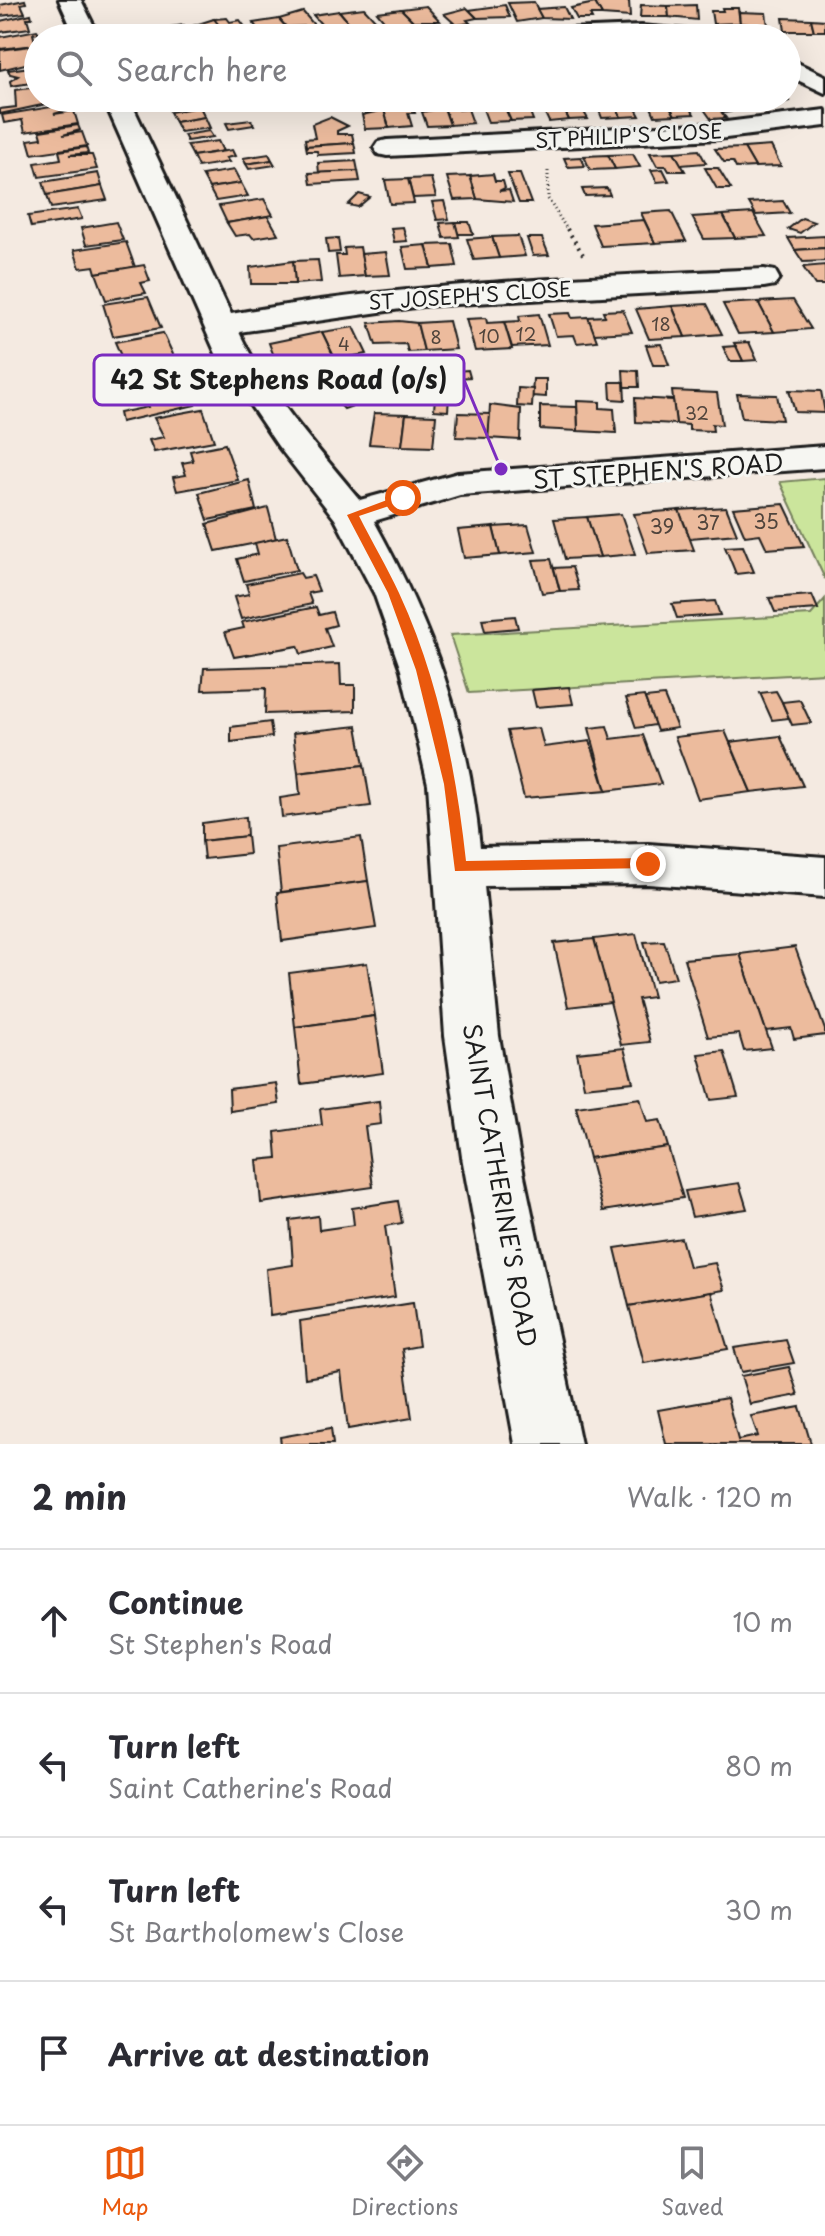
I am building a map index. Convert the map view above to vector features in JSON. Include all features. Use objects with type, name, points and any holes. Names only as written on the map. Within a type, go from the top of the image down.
[{"type":"street","points":[[70,0],[81,24]]},
{"type":"street","points":[[801,62],[825,57]]},
{"type":"street","points":[[801,72],[825,86]]},
{"type":"street","name":"SAINT CATHERINE'S ROAD","points":[[122,112],[219,326],[253,385],[352,515],[394,593],[422,670],[451,784],[477,1066],[548,1444]]},
{"type":"street","name":"ST PHILIP'S CLOSE","points":[[387,148],[434,154],[718,131],[825,118]]},
{"type":"street","name":"ST JOSEPH'S CLOSE","points":[[219,326],[321,307],[415,296],[719,270],[764,278]]},
{"type":"street","name":"ST STEPHEN'S ROAD","points":[[352,515],[458,484],[825,457]]},
{"type":"street","points":[[460,867],[648,864],[825,877]]},
{"type":"path","points":[[549,166],[545,195],[551,212],[580,248],[589,267]]},
{"type":"green space","points":[[825,478],[825,579],[780,482]]},
{"type":"green space","points":[[825,599],[825,673],[469,693],[450,635],[811,615]]},
{"type":"building","points":[[25,0],[26,3],[21,4],[25,13],[0,16],[0,5]]},
{"type":"building","points":[[629,1],[630,17],[602,15],[595,3]]},
{"type":"building","points":[[534,2],[542,18],[517,22],[508,3]]},
{"type":"building","points":[[595,3],[602,15],[590,15],[592,19],[577,19],[571,8]]},
{"type":"building","points":[[505,5],[510,17],[477,18],[469,10]]},
{"type":"building","points":[[641,5],[668,6],[669,17],[640,17]]},
{"type":"building","points":[[696,5],[697,20],[669,17],[668,6]]},
{"type":"building","points":[[426,6],[440,21],[413,21],[401,9]]},
{"type":"building","points":[[564,7],[570,19],[542,18],[537,9]]},
{"type":"building","points":[[364,8],[378,23],[350,24],[339,11]]},
{"type":"building","points":[[467,8],[477,18],[467,20],[470,23],[455,24],[444,14]]},
{"type":"building","points":[[722,8],[738,8],[740,23],[713,24],[711,11],[723,11]]},
{"type":"building","points":[[401,9],[413,21],[387,24],[377,12]]},
{"type":"building","points":[[339,11],[350,24],[321,24],[313,15]]},
{"type":"building","points":[[303,12],[313,24],[283,24],[279,19]]},
{"type":"building","points":[[739,12],[766,13],[768,24],[740,23]]},
{"type":"building","points":[[31,14],[32,18],[27,18],[29,24],[24,24],[24,29],[0,32],[0,21]]},
{"type":"building","points":[[783,18],[811,19],[814,31],[801,31],[801,24],[784,24]]},
{"type":"building","points":[[214,19],[240,20],[243,24],[218,24]]},
{"type":"building","points":[[214,19],[218,24],[198,24]]},
{"type":"building","points":[[279,19],[283,24],[254,24]]},
{"type":"building","points":[[811,19],[825,20],[825,31],[814,31]]},
{"type":"building","points":[[24,32],[24,46],[0,49],[0,37]]},
{"type":"building","points":[[24,47],[24,64],[0,70],[0,50]]},
{"type":"building","points":[[24,68],[24,84],[11,86],[10,81],[18,76],[10,74],[8,70]]},
{"type":"building","points":[[24,89],[24,109],[0,114],[0,109],[16,107],[15,90]]},
{"type":"building","points":[[24,111],[74,112],[78,124],[25,132],[22,120],[4,123],[2,115]]},
{"type":"building","points":[[170,112],[202,112],[205,117],[175,122]]},
{"type":"building","points":[[385,112],[415,112],[408,113],[412,126],[389,128]]},
{"type":"building","points":[[385,112],[389,128],[365,129],[362,115]]},
{"type":"building","points":[[422,112],[445,112],[450,125],[427,126]]},
{"type":"building","points":[[446,112],[469,112],[473,123],[450,125]]},
{"type":"building","points":[[484,112],[507,112],[511,121],[488,122]]},
{"type":"building","points":[[507,112],[530,112],[533,120],[511,121]]},
{"type":"building","points":[[544,112],[565,112],[569,120],[549,122]]},
{"type":"building","points":[[565,112],[584,112],[588,119],[569,120]]},
{"type":"building","points":[[600,112],[618,112],[621,117],[602,118]]},
{"type":"building","points":[[618,112],[638,112],[640,116],[621,117]]},
{"type":"building","points":[[653,112],[673,112],[675,115],[655,116]]},
{"type":"building","points":[[673,112],[694,114],[675,115]]},
{"type":"building","points":[[706,112],[730,112],[722,113],[726,118],[711,119]]},
{"type":"building","points":[[205,117],[210,128],[180,132],[175,122]]},
{"type":"building","points":[[330,117],[348,126],[337,131],[337,134],[352,134],[354,143],[306,146],[305,139],[315,138],[312,124]]},
{"type":"building","points":[[251,120],[254,125],[229,129],[226,123]]},
{"type":"building","points":[[78,125],[80,130],[63,135],[82,132],[87,146],[32,154],[28,140],[42,138],[40,131]]},
{"type":"building","points":[[209,131],[213,137],[187,141],[184,135]]},
{"type":"building","points":[[218,141],[223,151],[193,156],[187,145]]},
{"type":"building","points":[[354,143],[356,153],[318,155],[317,151],[307,151],[306,146]]},
{"type":"building","points":[[771,146],[781,166],[755,167],[744,148]]},
{"type":"building","points":[[86,147],[88,153],[69,155],[92,155],[97,169],[39,177],[35,163],[61,159],[59,151]]},
{"type":"building","points":[[744,148],[755,167],[736,168],[733,162],[724,162],[715,149]]},
{"type":"building","points":[[232,150],[235,156],[226,158],[229,162],[198,167],[193,156]]},
{"type":"building","points":[[699,150],[706,163],[681,165],[674,152]]},
{"type":"building","points":[[674,152],[685,171],[669,171],[666,166],[657,166],[650,153]]},
{"type":"building","points":[[269,154],[272,160],[246,164],[243,158]]},
{"type":"building","points":[[633,154],[640,167],[615,169],[608,155]]},
{"type":"building","points":[[608,155],[615,169],[590,170],[584,156]]},
{"type":"building","points":[[581,157],[585,166],[568,167],[564,158]]},
{"type":"building","points":[[272,160],[275,165],[249,169],[246,164]]},
{"type":"building","points":[[356,161],[358,171],[319,173],[318,163]]},
{"type":"building","points":[[705,168],[718,168],[731,189],[717,189]]},
{"type":"building","points":[[663,169],[669,181],[657,182],[651,170]]},
{"type":"building","points":[[234,170],[241,183],[209,188],[202,175]]},
{"type":"building","points":[[358,171],[360,181],[311,184],[309,173]]},
{"type":"building","points":[[98,173],[102,186],[47,195],[43,182]]},
{"type":"building","points":[[493,174],[495,181],[503,181],[505,188],[499,191],[509,190],[513,202],[477,199],[470,176]]},
{"type":"building","points":[[508,174],[520,174],[531,203],[519,203]]},
{"type":"building","points":[[470,176],[477,199],[454,200],[447,177]]},
{"type":"building","points":[[431,178],[436,197],[413,198],[408,179]]},
{"type":"building","points":[[408,179],[414,203],[390,204],[385,180]]},
{"type":"building","points":[[241,183],[248,196],[216,201],[209,188]]},
{"type":"building","points":[[102,186],[107,200],[51,208],[47,195]]},
{"type":"building","points":[[607,188],[610,195],[585,196],[582,189]]},
{"type":"building","points":[[359,194],[370,197],[358,207],[348,205]]},
{"type":"building","points":[[264,199],[273,215],[227,223],[219,206]]},
{"type":"building","points":[[444,201],[449,219],[437,220],[432,202]]},
{"type":"building","points":[[783,201],[790,213],[756,215],[749,203]]},
{"type":"building","points":[[78,209],[82,219],[31,227],[28,216]]},
{"type":"building","points":[[671,211],[686,241],[655,243],[641,213]]},
{"type":"building","points":[[753,213],[766,236],[735,238],[723,215]]},
{"type":"building","points":[[723,215],[735,238],[704,239],[692,217]]},
{"type":"building","points":[[268,216],[278,234],[253,238],[250,234],[235,236],[227,223]]},
{"type":"building","points":[[802,218],[814,222],[800,233],[788,229]]},
{"type":"building","points":[[644,220],[655,243],[601,246],[592,224]]},
{"type":"building","points":[[116,222],[123,240],[86,245],[81,228]]},
{"type":"building","points":[[455,222],[469,222],[473,234],[458,234]]},
{"type":"building","points":[[455,222],[459,237],[444,238],[440,223]]},
{"type":"building","points":[[403,227],[407,241],[394,242],[391,228]]},
{"type":"building","points":[[518,236],[525,256],[499,258],[492,237]]},
{"type":"building","points":[[825,236],[825,248],[795,250],[788,238]]},
{"type":"building","points":[[492,237],[499,258],[474,260],[467,239]]},
{"type":"building","points":[[338,238],[340,252],[328,253],[326,239]]},
{"type":"building","points":[[527,238],[542,238],[549,255],[533,256]]},
{"type":"building","points":[[126,242],[135,267],[96,273],[94,266],[80,268],[74,250]]},
{"type":"building","points":[[452,244],[457,266],[432,268],[426,245]]},
{"type":"building","points":[[426,245],[432,268],[407,269],[402,247]]},
{"type":"building","points":[[360,247],[365,276],[339,278],[336,255],[345,255],[344,248]]},
{"type":"building","points":[[825,248],[825,261],[803,262],[795,250]]},
{"type":"building","points":[[386,252],[390,275],[365,276],[361,254]]},
{"type":"building","points":[[318,260],[321,282],[295,284],[293,261]]},
{"type":"building","points":[[293,261],[295,284],[251,284],[250,267]]},
{"type":"building","points":[[144,265],[150,281],[141,283],[146,293],[106,300],[96,273]]},
{"type":"building","points":[[825,265],[825,285],[815,285],[803,267]]},
{"type":"building","points":[[148,297],[161,328],[113,336],[103,304]]},
{"type":"building","points":[[793,300],[811,329],[774,332],[758,302]]},
{"type":"building","points":[[758,302],[774,332],[738,334],[723,304]]},
{"type":"building","points":[[707,304],[722,334],[685,337],[672,306]]},
{"type":"building","points":[[672,306],[685,337],[649,339],[636,309]]},
{"type":"building","points":[[623,310],[632,332],[594,334],[588,317],[605,316],[603,311]]},
{"type":"building","points":[[570,313],[572,318],[588,317],[597,341],[577,343],[574,335],[556,336],[549,314]]},
{"type":"building","points":[[539,314],[548,345],[512,347],[504,322],[520,321],[519,316]]},
{"type":"building","points":[[486,318],[487,323],[504,322],[512,349],[475,351],[466,319]]},
{"type":"building","points":[[449,321],[456,349],[424,351],[417,323]]},
{"type":"building","points":[[369,323],[417,323],[424,351],[408,352],[406,344],[376,345]]},
{"type":"building","points":[[354,327],[367,354],[335,359],[322,332]]},
{"type":"building","points":[[322,332],[335,359],[301,364],[297,355],[275,359],[269,343]]},
{"type":"building","points":[[163,333],[178,365],[129,375],[115,342]]},
{"type":"building","points":[[749,342],[757,360],[743,361],[734,343]]},
{"type":"building","points":[[661,344],[669,365],[653,365],[646,345]]},
{"type":"building","points":[[736,346],[743,361],[730,361],[723,347]]},
{"type":"building","points":[[181,370],[195,405],[121,422],[119,413],[148,407],[138,378]]},
{"type":"building","points":[[468,370],[470,377],[445,379],[442,372]]},
{"type":"building","points":[[623,370],[638,371],[639,387],[624,387]]},
{"type":"building","points":[[533,379],[546,379],[546,397],[532,396]]},
{"type":"building","points":[[610,382],[624,382],[625,400],[611,399]]},
{"type":"building","points":[[518,388],[533,389],[532,407],[517,406]]},
{"type":"building","points":[[789,390],[821,391],[825,413],[795,412]]},
{"type":"building","points":[[365,391],[372,399],[344,409],[336,400]]},
{"type":"building","points":[[672,391],[717,393],[722,425],[712,424],[713,431],[689,430],[689,425],[676,424]]},
{"type":"building","points":[[737,394],[777,395],[782,420],[742,418]]},
{"type":"building","points":[[435,397],[449,397],[448,411],[434,410]]},
{"type":"building","points":[[635,398],[673,400],[676,424],[636,422]]},
{"type":"building","points":[[577,401],[600,402],[600,408],[614,409],[616,433],[578,431]]},
{"type":"building","points":[[490,405],[521,409],[520,440],[488,438]]},
{"type":"building","points":[[540,406],[577,407],[578,431],[540,429]]},
{"type":"building","points":[[203,409],[214,441],[154,452],[149,440],[164,437],[154,418]]},
{"type":"building","points":[[374,413],[406,414],[402,446],[369,444]]},
{"type":"building","points":[[458,413],[490,414],[488,438],[456,437]]},
{"type":"building","points":[[406,414],[436,415],[433,447],[402,446]]},
{"type":"building","points":[[225,444],[238,480],[177,491],[173,477],[186,475],[182,463],[193,461],[190,451]]},
{"type":"building","points":[[249,480],[256,510],[208,520],[199,493]]},
{"type":"building","points":[[784,504],[804,546],[767,549],[760,534],[745,536],[733,508]]},
{"type":"building","points":[[726,507],[737,534],[690,538],[679,510]]},
{"type":"building","points":[[268,508],[276,539],[216,551],[207,524]]},
{"type":"building","points":[[679,510],[694,550],[648,553],[634,514]]},
{"type":"building","points":[[621,514],[635,554],[600,557],[587,517]]},
{"type":"building","points":[[587,517],[600,557],[565,559],[554,519]]},
{"type":"building","points":[[528,525],[536,552],[500,555],[493,527]]},
{"type":"building","points":[[493,527],[500,555],[464,558],[458,530]]},
{"type":"building","points":[[287,536],[297,570],[244,581],[237,559],[258,554],[255,543]]},
{"type":"building","points":[[743,546],[754,572],[736,574],[725,547]]},
{"type":"building","points":[[551,559],[560,591],[542,593],[533,560]]},
{"type":"building","points":[[572,567],[579,590],[560,591],[554,568]]},
{"type":"building","points":[[300,573],[303,578],[313,576],[319,591],[308,593],[312,604],[241,619],[234,597],[249,594],[246,584]]},
{"type":"building","points":[[812,595],[818,609],[775,612],[769,598]]},
{"type":"building","points":[[715,601],[720,615],[677,618],[672,604]]},
{"type":"building","points":[[316,607],[319,615],[332,612],[336,625],[325,628],[332,647],[301,654],[298,646],[234,657],[225,632],[244,628],[242,622]]},
{"type":"building","points":[[515,616],[518,628],[485,631],[482,619]]},
{"type":"building","points":[[340,664],[341,685],[355,685],[355,711],[265,714],[266,688],[202,690],[204,668]]},
{"type":"building","points":[[569,687],[573,704],[536,707],[532,690]]},
{"type":"building","points":[[776,691],[789,718],[772,720],[760,693]]},
{"type":"building","points":[[644,696],[655,725],[636,728],[626,698]]},
{"type":"building","points":[[664,696],[677,728],[657,731],[645,698]]},
{"type":"building","points":[[800,700],[811,723],[792,725],[782,702]]},
{"type":"building","points":[[270,722],[272,737],[231,742],[231,727]]},
{"type":"building","points":[[357,726],[364,765],[298,773],[293,733]]},
{"type":"building","points":[[607,726],[611,739],[643,735],[661,784],[606,791],[589,728]]},
{"type":"building","points":[[539,728],[544,747],[590,741],[606,791],[524,798],[507,731]]},
{"type":"building","points":[[725,731],[751,792],[698,799],[675,737]]},
{"type":"building","points":[[780,736],[803,786],[751,792],[730,742]]},
{"type":"building","points":[[364,765],[371,806],[282,817],[280,798],[300,795],[298,773]]},
{"type":"building","points":[[246,817],[247,836],[202,841],[202,823]]},
{"type":"building","points":[[247,836],[249,854],[204,859],[202,841]]},
{"type":"building","points":[[361,837],[368,881],[281,892],[276,848]]},
{"type":"building","points":[[368,881],[376,928],[282,941],[277,893]]},
{"type":"building","points":[[636,934],[653,997],[638,999],[650,1042],[621,1045],[594,939]]},
{"type":"building","points":[[594,939],[611,1002],[568,1007],[554,943]]},
{"type":"building","points":[[664,941],[676,978],[655,981],[644,942]]},
{"type":"building","points":[[795,947],[825,1035],[794,1039],[791,1028],[766,1031],[740,954]]},
{"type":"building","points":[[740,954],[772,1048],[744,1051],[739,1034],[708,1037],[684,959]]},
{"type":"building","points":[[367,963],[375,1016],[295,1027],[289,973]]},
{"type":"building","points":[[375,1016],[383,1073],[301,1084],[295,1027]]},
{"type":"building","points":[[624,1048],[633,1082],[584,1087],[577,1053]]},
{"type":"building","points":[[724,1051],[738,1097],[711,1100],[698,1054]]},
{"type":"building","points":[[276,1083],[279,1104],[230,1111],[229,1089]]},
{"type":"building","points":[[640,1098],[647,1122],[660,1120],[668,1147],[589,1158],[576,1107]]},
{"type":"building","points":[[379,1101],[381,1124],[365,1126],[373,1187],[261,1203],[257,1160],[277,1158],[275,1132],[322,1125],[320,1109]]},
{"type":"building","points":[[668,1147],[683,1198],[603,1211],[589,1158]]},
{"type":"building","points":[[739,1183],[747,1209],[692,1217],[685,1191]]},
{"type":"building","points":[[398,1201],[402,1223],[385,1226],[395,1297],[270,1316],[266,1269],[293,1265],[290,1220],[318,1216],[319,1230],[354,1225],[352,1208]]},
{"type":"building","points":[[681,1238],[689,1267],[715,1263],[724,1290],[629,1306],[615,1248]]},
{"type":"building","points":[[711,1292],[728,1349],[644,1363],[629,1306]]},
{"type":"building","points":[[413,1303],[419,1346],[402,1349],[412,1418],[348,1429],[341,1372],[305,1378],[300,1321]]},
{"type":"building","points":[[786,1340],[794,1363],[741,1372],[734,1348]]},
{"type":"building","points":[[789,1367],[798,1395],[750,1404],[741,1376]]},
{"type":"building","points":[[727,1398],[738,1440],[758,1436],[751,1416],[800,1407],[811,1444],[666,1444],[658,1410]]},
{"type":"building","points":[[331,1428],[333,1444],[281,1444],[280,1437]]},
{"type":"place","name":"42 St Stephens Road (o/s)","points":[[501,469]]},
{"type":"route","points":[[403,498],[352,515],[394,593],[422,670],[451,784],[460,867],[648,864]]}]
